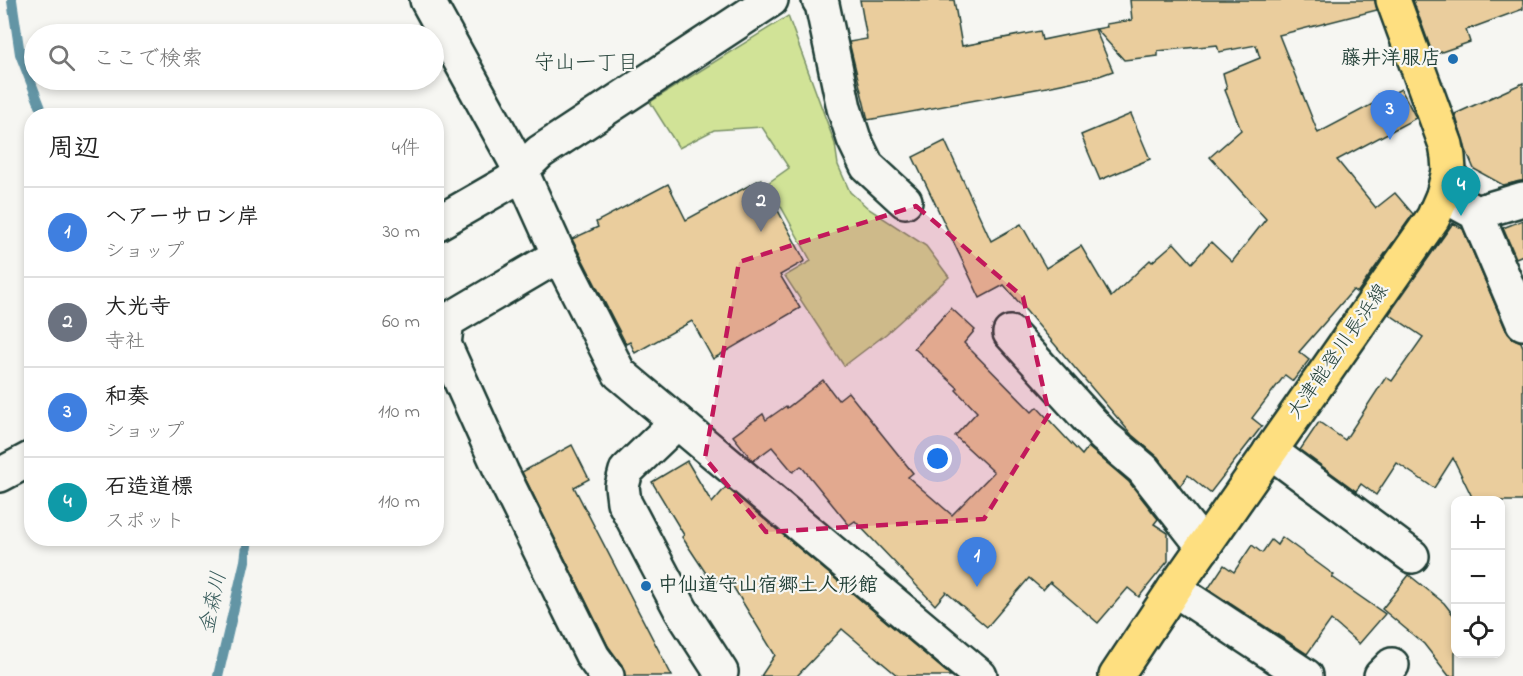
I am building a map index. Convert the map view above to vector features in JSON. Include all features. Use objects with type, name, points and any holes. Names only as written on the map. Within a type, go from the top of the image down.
[{"type":"main road","name":"大津能登川長浜線","points":[[1116,676],[1174,589],[1433,218],[1443,195],[1449,171],[1446,145],[1393,0]]},
{"type":"street","points":[[426,0],[439,24]]},
{"type":"street","points":[[444,219],[509,182],[540,152],[771,0]]},
{"type":"street","points":[[819,0],[822,4],[844,108],[854,139],[867,165],[905,201]]},
{"type":"street","points":[[444,32],[521,171],[559,255],[619,373],[980,676]]},
{"type":"street","points":[[1443,195],[1476,213],[1513,267],[1523,323]]},
{"type":"street","points":[[1476,213],[1523,199]]},
{"type":"street","points":[[559,255],[447,321],[444,344],[507,483],[593,657],[607,676]]},
{"type":"street","points":[[1010,333],[1104,436],[1143,469],[1204,547]]},
{"type":"street","points":[[677,422],[626,471],[622,486],[624,502],[681,610],[721,672]]},
{"type":"street","points":[[1270,451],[1412,556]]},
{"type":"street","points":[[0,475],[24,462]]},
{"type":"street","points":[[1174,589],[1306,676]]},
{"type":"highlighted area","points":[[916,206],[1023,297],[1049,414],[984,519],[766,532],[705,458],[739,262]]},
{"type":"green space","points":[[788,16],[835,144],[838,165],[850,192],[869,209],[926,246],[949,277],[886,334],[844,366],[785,276],[811,261],[768,183],[789,168],[762,127],[714,130],[679,148],[650,102]]},
{"type":"building","points":[[860,0],[954,0],[962,46],[1040,31],[1042,40],[1095,29],[1113,71],[1047,87],[868,120],[849,42],[867,39]]},
{"type":"building","points":[[1130,0],[1375,0],[1377,10],[1279,35],[1318,133],[1401,89],[1416,118],[1337,160],[1376,208],[1395,193],[1413,214],[1357,293],[1353,290],[1299,352],[1309,360],[1293,381],[1285,375],[1252,418],[1262,426],[1210,493],[1188,475],[1180,486],[1158,457],[1132,435],[1004,285],[980,298],[913,157],[945,141],[991,241],[1021,224],[1046,268],[1081,246],[1111,297],[1150,260],[1152,262],[1174,243],[1192,263],[1211,242],[1232,262],[1266,219],[1210,157],[1241,130],[1225,90],[1227,89],[1223,73],[1260,58],[1256,45],[1219,52],[1217,45],[1158,51],[1158,56],[1124,60],[1096,29],[1107,27],[1106,24],[1132,20]]},
{"type":"building","points":[[1413,0],[1523,0],[1523,9],[1466,30],[1470,42],[1433,55]]},
{"type":"building","points":[[1523,83],[1523,181],[1503,185],[1474,169],[1455,114]]},
{"type":"building","points":[[1131,114],[1150,159],[1100,180],[1081,135]]},
{"type":"building","points":[[761,179],[805,261],[780,275],[800,308],[713,359],[692,321],[635,353],[630,342],[626,344],[572,239],[598,227],[596,222],[668,184],[686,220]]},
{"type":"building","points":[[1523,220],[1523,255],[1516,258],[1503,228]]},
{"type":"building","points":[[1453,223],[1463,229],[1506,330],[1512,338],[1521,342],[1523,347],[1523,501],[1505,501],[1505,496],[1472,496],[1453,458],[1434,488],[1397,463],[1376,495],[1361,484],[1356,491],[1300,450],[1319,422],[1345,440],[1386,377],[1392,381],[1423,337],[1389,314]]},
{"type":"building","points":[[951,308],[975,330],[964,343],[1032,412],[1037,407],[1082,455],[1088,447],[1129,482],[1158,519],[1154,524],[1168,533],[1168,561],[1139,597],[1128,588],[1098,623],[1050,582],[1043,590],[1029,578],[987,627],[946,592],[935,605],[855,521],[849,525],[801,466],[793,472],[772,447],[753,461],[733,436],[763,414],[766,420],[786,406],[787,408],[823,380],[838,400],[848,392],[913,473],[908,477],[952,515],[994,472],[955,436],[977,412],[956,390],[958,388],[914,348]]},
{"type":"building","points":[[572,445],[589,479],[574,487],[672,676],[625,676],[622,665],[608,646],[522,472]]},
{"type":"building","points":[[687,461],[712,503],[726,487],[951,676],[898,676],[842,629],[797,676],[761,676],[775,655],[726,575],[713,584],[682,537],[684,535],[652,482]]},
{"type":"building","points":[[1282,537],[1334,575],[1332,577],[1385,614],[1359,644],[1331,620],[1307,654],[1208,589],[1224,565],[1234,572],[1252,545],[1262,553],[1271,540],[1277,545]]},
{"type":"building","points":[[1409,575],[1444,603],[1451,612],[1451,658],[1455,658],[1455,676],[1449,676],[1424,644],[1382,609]]},
{"type":"waterway","name":"金森川","points":[[12,0],[20,54],[24,64]]},
{"type":"waterway","name":"金森川","points":[[34,90],[41,108]]},
{"type":"waterway","name":"金森川","points":[[218,676],[247,546]]},
{"type":"place","name":"藤井洋服店","points":[[1453,59]]},
{"type":"place","name":"和奏","points":[[1390,140]]},
{"type":"place","name":"石造道標","points":[[1461,216]]},
{"type":"place","name":"大光寺","points":[[761,232]]},
{"type":"place","name":"中仙道守山宿郷土人形館","points":[[646,586]]},
{"type":"place","name":"ヘアーサロン岸","points":[[977,587]]},
{"type":"district","name":"守山一丁目","points":[[586,64]]}]
